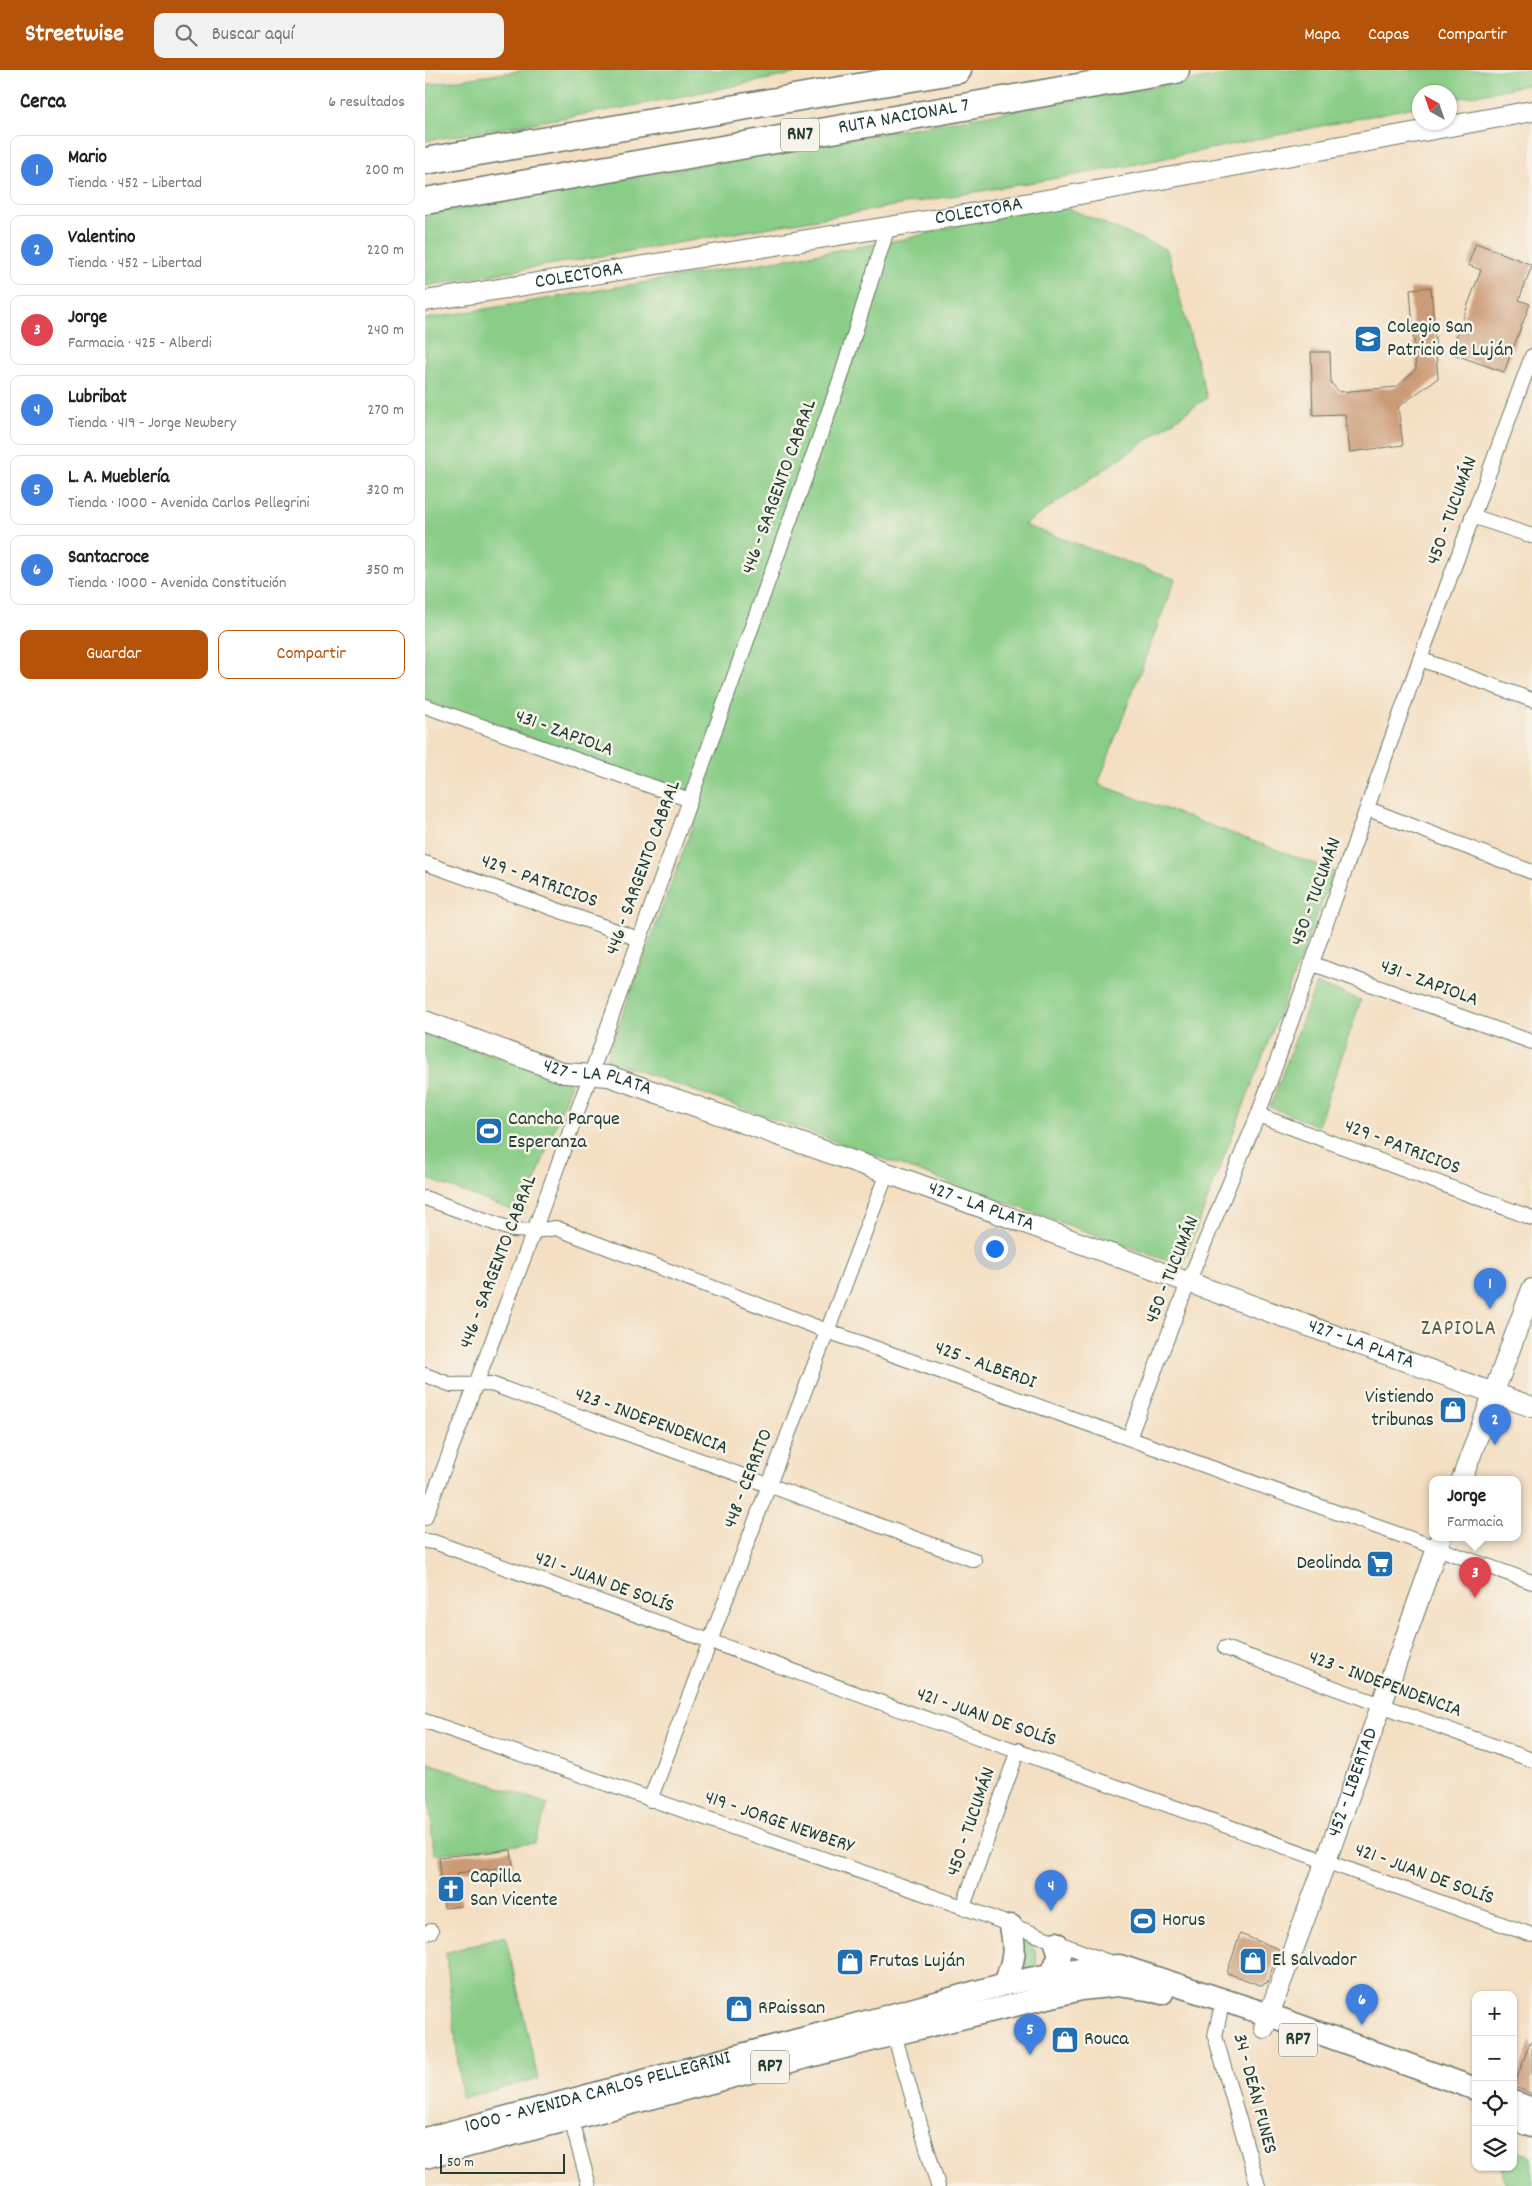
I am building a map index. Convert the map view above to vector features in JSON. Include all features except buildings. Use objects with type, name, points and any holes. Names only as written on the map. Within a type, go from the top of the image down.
[{"type":"highway","name":"RUTA NACIONAL 7","points":[[425,161],[958,70]]},
{"type":"highway","name":"RUTA NACIONAL 7","points":[[425,201],[1176,70]]},
{"type":"main road","points":[[1005,1984],[1013,1965],[1015,1948],[1011,1926]]},
{"type":"main road","points":[[1051,1975],[1060,1955],[1056,1943]]},
{"type":"main road","name":"1000 - AVENIDA CARLOS PELLEGRINI","points":[[892,2025],[1005,1984],[1084,1968],[1118,1975]]},
{"type":"main road","name":"RP7","points":[[1118,1975],[1472,2088]]},
{"type":"main road","name":"RP7","points":[[1118,1975],[1148,1988],[1220,2013],[1266,2021],[1472,2103]]},
{"type":"main road","name":"1000 - AVENIDA CARLOS PELLEGRINI","points":[[425,2158],[568,2111],[892,2025],[1081,1989],[1118,1975]]},
{"type":"main road","points":[[1517,2103],[1532,2109]]},
{"type":"main road","name":"1000 - AVENIDA CARLOS PELLEGRINI","points":[[425,2139],[568,2111]]},
{"type":"main road","points":[[1517,2120],[1532,2126]]},
{"type":"street","name":"COLECTORA","points":[[425,301],[976,213],[1532,111]]},
{"type":"street","name":"446 - SARGENTO CABRAL","points":[[425,1518],[474,1384],[534,1231],[690,800],[837,390],[888,227]]},
{"type":"street","name":"450 - TUCUMÁN","points":[[1129,1438],[1188,1283],[1258,1115],[1368,810],[1420,659],[1532,358]]},
{"type":"street","points":[[1472,516],[1532,536]]},
{"type":"street","points":[[1420,659],[1532,700]]},
{"type":"street","name":"431 - ZAPIOLA","points":[[425,706],[690,800]]},
{"type":"street","points":[[1368,810],[1532,872]]},
{"type":"street","name":"429 - PATRICIOS","points":[[425,863],[639,939]]},
{"type":"street","name":"431 - ZAPIOLA","points":[[1313,964],[1532,1042]]},
{"type":"street","name":"427 - LA PLATA","points":[[425,1021],[565,1072],[609,1076],[887,1172],[1532,1407]]},
{"type":"street","name":"429 - PATRICIOS","points":[[1258,1115],[1532,1218]]},
{"type":"street","name":"448 - CERRITO","points":[[650,1800],[887,1172]]},
{"type":"street","name":"425 - ALBERDI","points":[[425,1198],[513,1230],[534,1231],[556,1228],[827,1330],[1129,1438],[1429,1539]]},
{"type":"street","points":[[1463,1476],[1495,1394],[1532,1289]]},
{"type":"street","name":"423 - INDEPENDENCIA","points":[[425,1375],[452,1385],[491,1384],[974,1560]]},
{"type":"street","name":"421 - JUAN DE SOLÍS","points":[[425,1541],[1018,1750],[1532,1936]]},
{"type":"street","name":"425 - ALBERDI","points":[[1439,1542],[1532,1582]]},
{"type":"street","name":"452 - LIBERTAD","points":[[1266,2021],[1326,1861],[1439,1542]]},
{"type":"street","name":"423 - INDEPENDENCIA","points":[[1225,1648],[1532,1760]]},
{"type":"street","name":"419 - JORGE NEWBERY","points":[[425,1721],[963,1907],[1056,1943],[1118,1975]]},
{"type":"street","name":"450 - TUCUMÁN","points":[[963,1907],[1018,1750]]},
{"type":"street","name":"34 - DEÁN FUNES","points":[[1220,2013],[1215,2036],[1258,2186]]},
{"type":"street","points":[[892,2025],[938,2186]]},
{"type":"street","points":[[568,2111],[589,2186]]},
{"type":"green space","points":[[525,70],[814,70],[622,108],[425,141],[425,85]]},
{"type":"green space","points":[[1254,70],[1532,70],[1532,84],[1457,99],[1457,85],[1412,85],[1412,107],[1122,167],[425,286],[425,215],[829,142]]},
{"type":"green space","points":[[1051,201],[1167,250],[1207,398],[1024,525],[1175,579],[1098,784],[1334,871],[1182,1266],[606,1059],[703,799],[425,700],[425,319],[905,239]]},
{"type":"green space","points":[[1316,984],[1361,1000],[1318,1126],[1270,1107]]},
{"type":"green space","name":"Cancha Parque Esperanza","points":[[425,1031],[571,1083],[523,1214],[425,1178]]},
{"type":"green space","points":[[426,1762],[548,1804],[535,1843],[434,1854]]},
{"type":"green space","points":[[505,1935],[538,2079],[462,2098],[446,1953]]},
{"type":"green space","points":[[1024,1937],[1035,1951],[1037,1959],[1036,1968],[1019,1974]]},
{"type":"green space","points":[[1517,2151],[1532,2156],[1532,2186],[1506,2186],[1502,2171],[1517,2171]]},
{"type":"place","name":"Colegio San Patricio de Luján","points":[[1368,339]]},
{"type":"place","name":"Cancha Parque Esperanza","points":[[489,1131]]},
{"type":"place","name":"Mario","points":[[1490,1309]]},
{"type":"place","name":"Vistiendo tribunas","points":[[1453,1410]]},
{"type":"place","name":"Valentino","points":[[1495,1445]]},
{"type":"place","name":"Deolinda","points":[[1380,1564]]},
{"type":"place","name":"Jorge","points":[[1475,1598]]},
{"type":"place","name":"Capilla San Vicente","points":[[451,1889]]},
{"type":"place","name":"Lubribat","points":[[1051,1911]]},
{"type":"place","name":"Horus","points":[[1143,1921]]},
{"type":"place","name":"El Salvador","points":[[1253,1961]]},
{"type":"place","name":"Frutas Luján","points":[[850,1962]]},
{"type":"place","name":"RPaissan","points":[[739,2009]]},
{"type":"place","name":"Santacroce","points":[[1362,2025]]},
{"type":"place","name":"Rouca","points":[[1065,2040]]},
{"type":"place","name":"L. A. Mueblería","points":[[1030,2055]]},
{"type":"district","name":"ZAPIOLA","points":[[1459,1330]]}]
